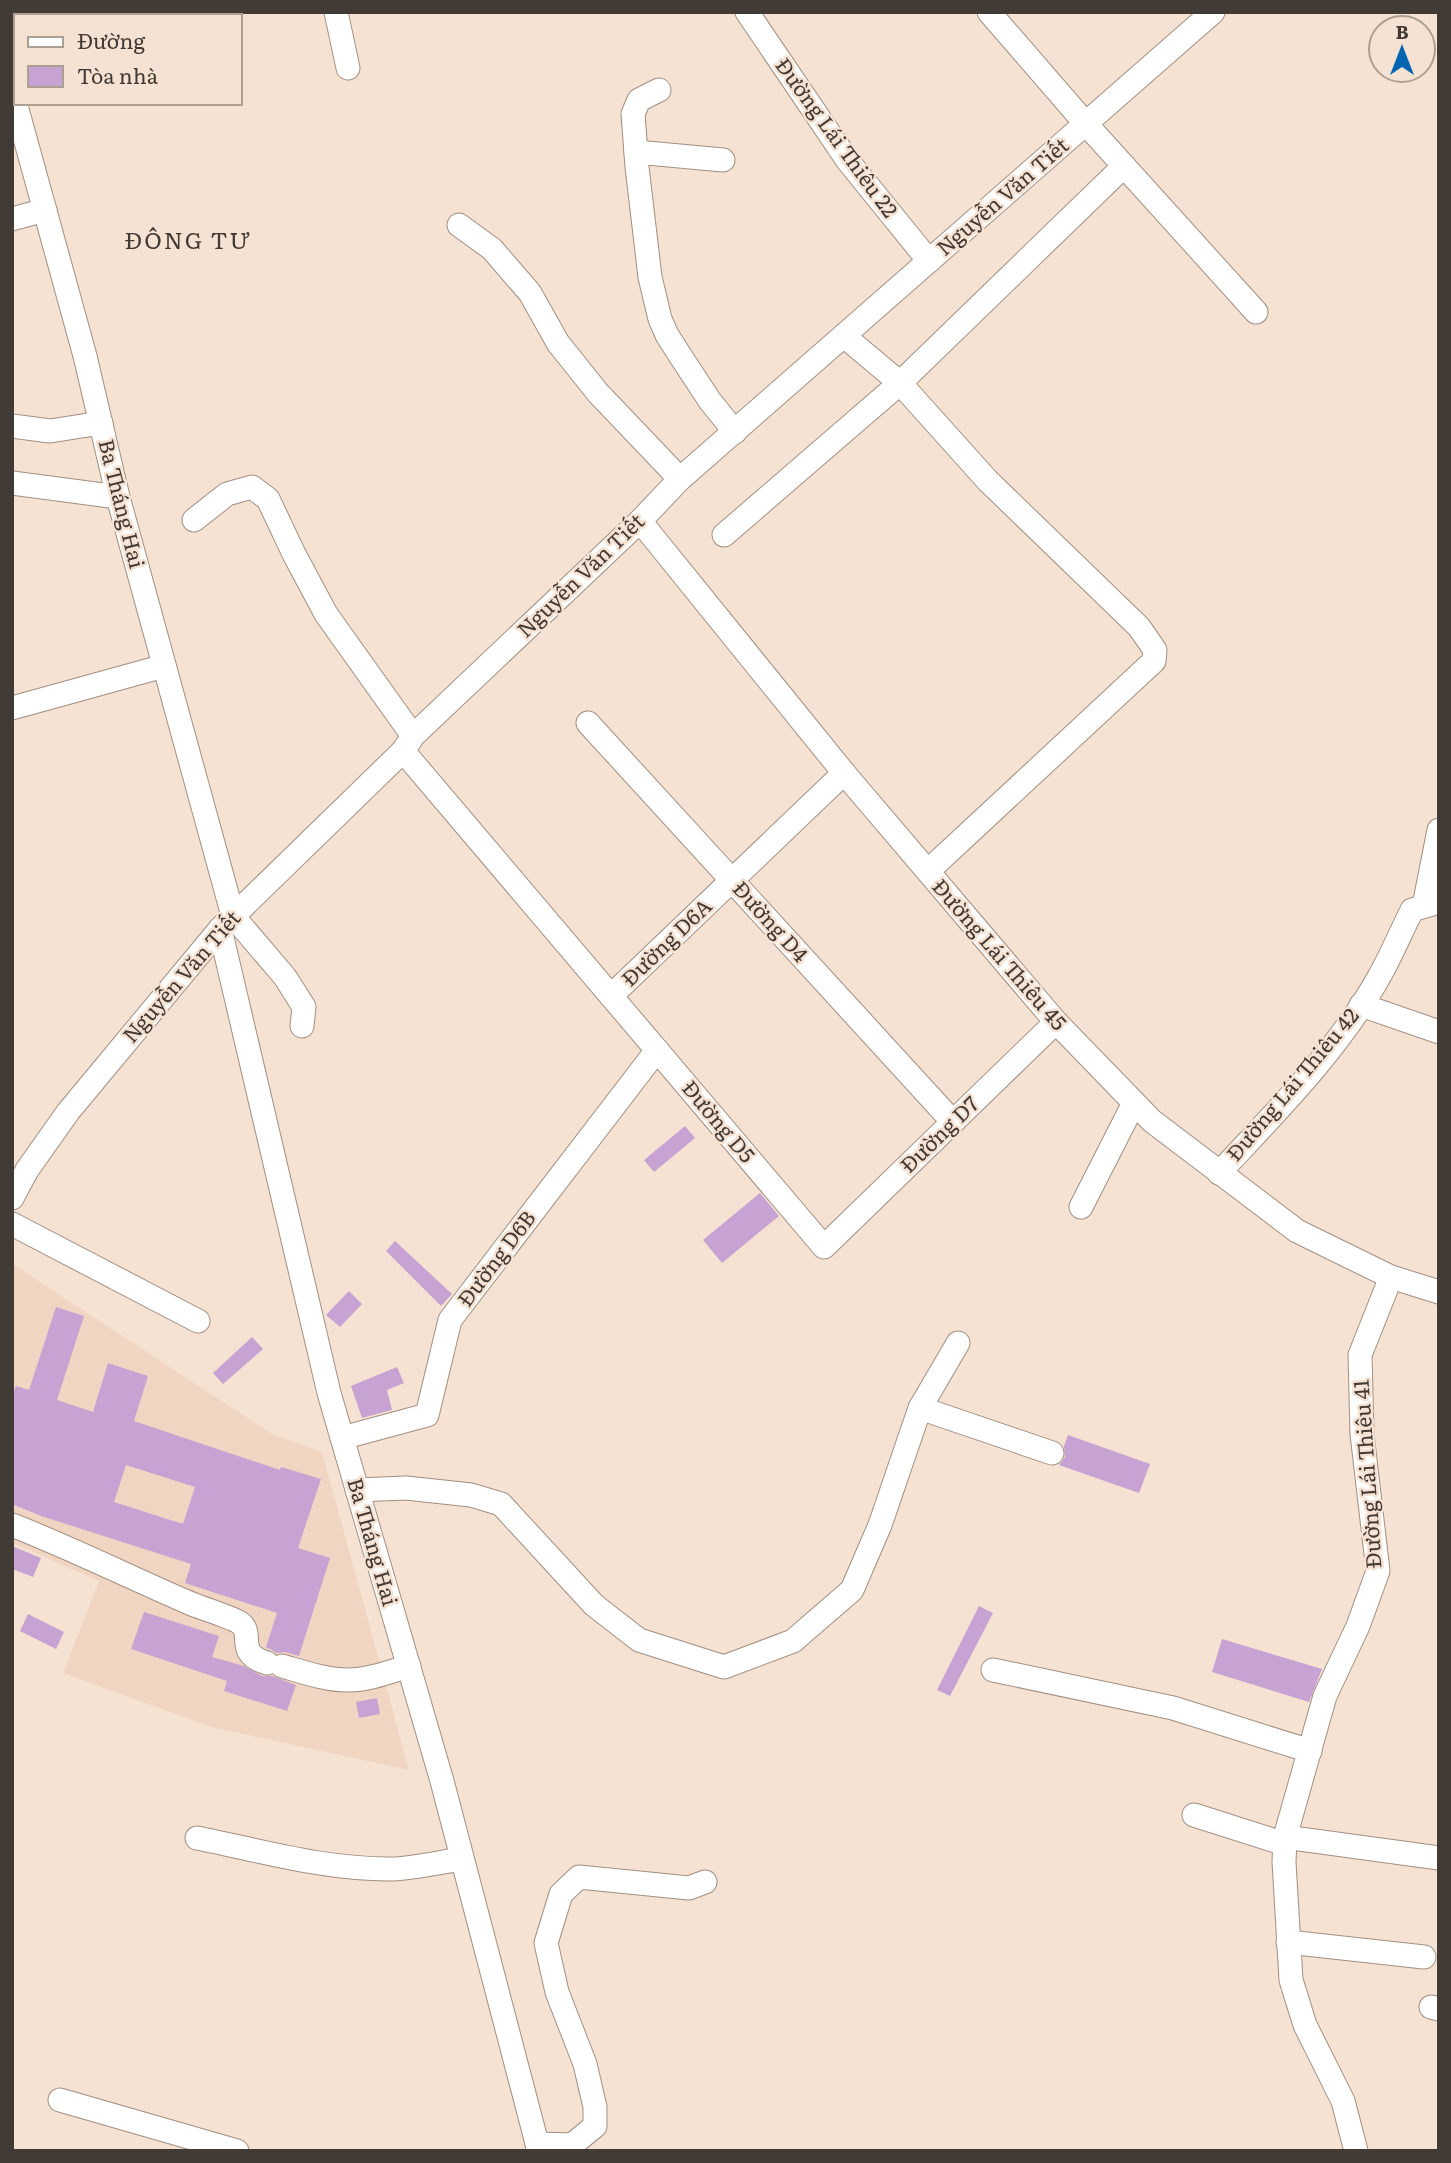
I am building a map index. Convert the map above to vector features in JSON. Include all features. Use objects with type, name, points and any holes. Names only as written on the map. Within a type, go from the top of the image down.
[{"type":"street","points":[[336,12],[348,68]]},
{"type":"street","name":"Đường Lái Thiêu 22","points":[[747,12],[848,161],[929,261]]},
{"type":"street","points":[[989,12],[1256,312]]},
{"type":"street","name":"Nguyễn Văn Tiết","points":[[12,1198],[27,1170],[68,1112],[226,922],[680,480],[1213,12]]},
{"type":"street","points":[[659,90],[643,96],[635,106],[633,125],[649,277],[667,335],[735,432]]},
{"type":"street","name":"Ba Tháng Hai","points":[[16,105],[85,356],[118,497],[164,666],[226,922],[329,1394],[462,1859],[538,2147]]},
{"type":"street","points":[[636,152],[723,160]]},
{"type":"street","points":[[724,534],[900,383],[1124,166]]},
{"type":"street","points":[[12,219],[45,210]]},
{"type":"street","points":[[459,225],[492,249],[530,293],[558,343],[598,393],[680,480]]},
{"type":"street","points":[[844,336],[900,383],[988,481],[1139,627],[1155,650],[1154,661],[928,871]]},
{"type":"street","points":[[12,426],[50,431],[101,423]]},
{"type":"street","points":[[12,484],[118,497]]},
{"type":"street","name":"Đường D5","points":[[194,520],[227,494],[252,487],[268,499],[293,554],[326,614],[408,743],[611,996],[824,1247]]},
{"type":"street","name":"Đường Lái Thiêu 45","points":[[640,521],[844,774],[1056,1022],[1152,1121],[1297,1231],[1391,1277],[1439,1292]]},
{"type":"street","points":[[12,708],[164,666]]},
{"type":"street","name":"Đường D4","points":[[588,723],[953,1122]]},
{"type":"street","name":"Đường D6A","points":[[611,996],[844,774]]},
{"type":"street","points":[[1431,904],[1439,830]]},
{"type":"street","name":"Đường Lái Thiêu 42","points":[[1219,1173],[1276,1112],[1340,1035],[1379,978],[1412,910],[1431,904]]},
{"type":"street","points":[[226,922],[285,977],[304,1007],[302,1026]]},
{"type":"street","points":[[1361,1005],[1439,1032]]},
{"type":"street","name":"Đường D7","points":[[824,1247],[1056,1022]]},
{"type":"street","name":"Đường D6B","points":[[342,1438],[427,1415],[450,1320],[657,1050]]},
{"type":"street","points":[[1081,1207],[1134,1103]]},
{"type":"street","points":[[12,1224],[198,1321]]},
{"type":"street","name":"Đường Lái Thiêu 41","points":[[1356,2151],[1343,2101],[1301,2013],[1291,1980],[1285,1841],[1325,1696],[1358,1626],[1378,1571],[1363,1434],[1360,1355],[1391,1277]]},
{"type":"street","points":[[357,1490],[406,1488],[471,1495],[501,1504],[594,1605],[639,1640],[724,1667],[793,1641],[852,1590],[880,1525],[920,1408],[958,1343]]},
{"type":"street","points":[[920,1408],[1052,1452]]},
{"type":"street","points":[[12,1525],[205,1610],[240,1622],[245,1629],[247,1648],[251,1656],[275,1665],[332,1679],[349,1680],[369,1678],[408,1666]]},
{"type":"street","points":[[993,1670],[1173,1708],[1310,1751]]},
{"type":"street","points":[[1194,1815],[1285,1841],[1439,1858]]},
{"type":"street","points":[[198,1838],[327,1865],[395,1869],[462,1859]]},
{"type":"street","points":[[538,2147],[572,2145],[595,2126],[595,2107],[585,2064],[557,1992],[546,1943],[561,1894],[579,1877],[689,1888],[705,1882]]},
{"type":"street","points":[[1288,1942],[1424,1957]]},
{"type":"street","points":[[60,2100],[237,2151]]},
{"type":"shaded area","points":[[14,1265],[272,1434],[322,1452],[409,1770],[211,1727],[63,1673],[99,1581],[12,1543]]},
{"type":"building","points":[[685,1126],[695,1138],[654,1172],[644,1160]]},
{"type":"building","points":[[760,1193],[779,1216],[722,1263],[703,1240]]},
{"type":"building","points":[[395,1241],[452,1294],[441,1306],[386,1251]]},
{"type":"building","points":[[349,1291],[362,1304],[340,1327],[326,1315]]},
{"type":"building","points":[[56,1307],[84,1316],[57,1400],[93,1412],[108,1363],[148,1376],[134,1421],[280,1470],[281,1467],[321,1479],[298,1548],[330,1558],[299,1656],[277,1653],[266,1647],[277,1613],[185,1583],[191,1564],[41,1516],[12,1504],[12,1397],[16,1386],[29,1390]],"holes":[[[126,1465],[195,1487],[183,1524],[114,1502]]]},
{"type":"building","points":[[252,1337],[263,1349],[223,1384],[213,1373]]},
{"type":"building","points":[[397,1367],[404,1383],[387,1390],[392,1410],[362,1418],[351,1386]]},
{"type":"building","points":[[1068,1435],[1150,1464],[1139,1493],[1059,1465],[1065,1457],[1064,1446]]},
{"type":"building","points":[[12,1546],[41,1558],[33,1577],[12,1569]]},
{"type":"building","points":[[979,1606],[993,1613],[950,1696],[937,1690]]},
{"type":"building","points":[[144,1612],[219,1636],[212,1657],[244,1666],[262,1676],[272,1676],[296,1685],[287,1711],[224,1691],[227,1681],[131,1649]]},
{"type":"building","points":[[28,1614],[64,1632],[56,1649],[20,1631]]},
{"type":"building","points":[[1222,1639],[1322,1669],[1309,1702],[1212,1672]]},
{"type":"building","points":[[377,1698],[380,1714],[359,1718],[356,1702]]},
{"type":"district","name":"ĐÔNG TƯ","points":[[188,241]]}]
